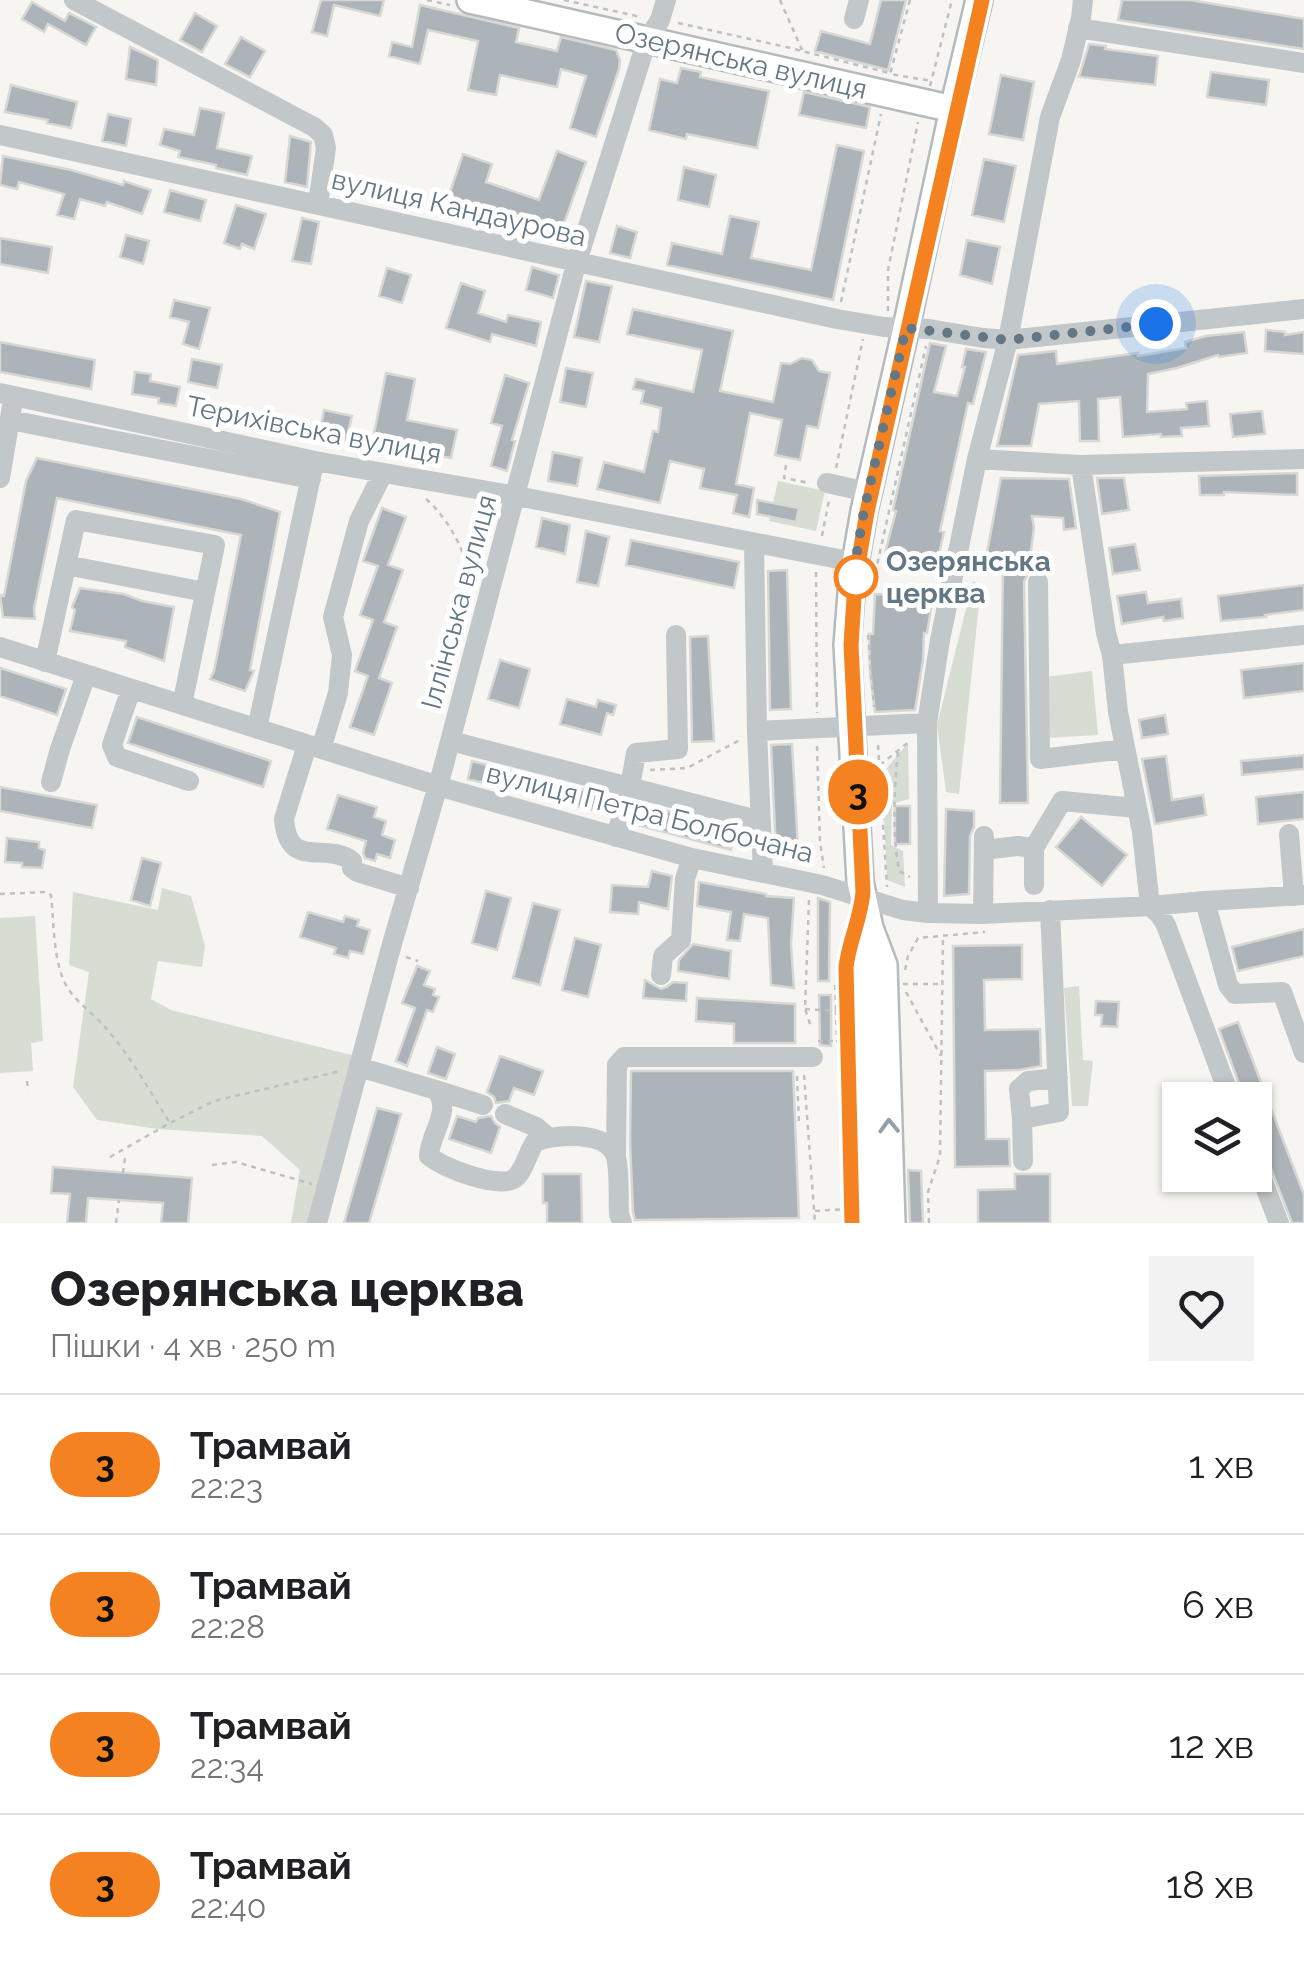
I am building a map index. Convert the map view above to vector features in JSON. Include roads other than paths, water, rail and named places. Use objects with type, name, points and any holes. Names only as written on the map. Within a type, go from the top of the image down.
[{"type":"main road","name":"Озерянська вулиця","points":[[470,0],[663,18],[927,91],[953,109]]},
{"type":"main road","points":[[859,1216],[860,964],[875,893],[860,881],[863,723],[847,645],[854,562],[979,0]]},
{"type":"main road","points":[[870,928],[884,965],[892,1223]]},
{"type":"street","points":[[74,0],[314,127],[323,135],[326,148],[318,204]]},
{"type":"street","points":[[928,913],[928,723],[940,640],[976,459],[1008,340],[1050,116],[1070,60],[1083,0]]},
{"type":"street","name":"Іллінська вулиця","points":[[317,1223],[371,1012],[517,496],[577,262],[663,18]]},
{"type":"street","points":[[1078,28],[1304,62]]},
{"type":"street","name":"вулиця Кандаурова","points":[[0,135],[884,327],[1008,340],[1304,309]]},
{"type":"street","points":[[0,478],[10,420],[7,395]]},
{"type":"street","name":"Терихівська вулиця","points":[[7,395],[313,470],[383,473],[854,562]]},
{"type":"street","points":[[10,420],[313,470],[257,729]]},
{"type":"street","points":[[976,459],[1081,465],[1304,460]]},
{"type":"street","points":[[1081,465],[1150,906],[1166,925],[1224,1082]]},
{"type":"street","points":[[383,473],[359,521],[333,617],[342,656],[338,693],[284,819],[290,842],[300,851],[345,856],[356,872],[409,888]]},
{"type":"street","points":[[830,485],[868,492]]},
{"type":"street","points":[[44,662],[76,520],[214,545],[182,705]]},
{"type":"street","points":[[754,543],[756,731],[764,873]]},
{"type":"street","points":[[66,566],[205,592]]},
{"type":"street","points":[[1038,582],[1040,758],[1125,749]]},
{"type":"street","points":[[1112,654],[1304,635]]},
{"type":"street","points":[[616,836],[636,753],[678,749],[676,636]]},
{"type":"street","name":"вулиця Петра Болбочана","points":[[0,648],[438,786],[692,858],[875,893],[903,910],[983,914],[1299,896]]},
{"type":"street","points":[[51,782],[86,675]]},
{"type":"street","points":[[130,689],[112,745],[117,757],[189,780]]},
{"type":"street","points":[[756,731],[863,723],[928,723]]},
{"type":"street","points":[[450,741],[632,779],[761,821]]},
{"type":"street","points":[[1034,885],[1034,848],[1062,801],[1137,808]]},
{"type":"street","points":[[1290,834],[1299,896]]},
{"type":"street","points":[[983,914],[984,843],[1034,848]]},
{"type":"street","points":[[662,975],[663,956],[681,940],[686,880],[692,858]]},
{"type":"street","points":[[1205,901],[1228,985],[1235,994],[1282,992],[1304,986]]},
{"type":"street","points":[[1022,1119],[1059,1112],[1050,910]]},
{"type":"street","points":[[1282,992],[1304,1053]]},
{"type":"street","points":[[622,1223],[618,1214],[616,1065],[624,1057],[808,1066]]},
{"type":"street","points":[[360,1067],[483,1106]]},
{"type":"street","points":[[1023,1161],[1019,1089],[1028,1081],[1058,1078]]},
{"type":"street","points":[[436,1090],[442,1098],[443,1110],[429,1146],[429,1156],[436,1162],[500,1183],[519,1174],[535,1142],[548,1137],[592,1137],[609,1145],[616,1156]]},
{"type":"street","points":[[505,1114],[536,1127],[548,1137]]},
{"type":"street","points":[[1267,1192],[1279,1223]]},
{"type":"tram line","points":[[846,1223],[840,966],[857,891],[844,645],[851,562],[976,0]]},
{"type":"tram line","name":"3","points":[[852,1223],[846,967],[863,892],[851,645],[855,582],[867,512],[982,0]]},
{"type":"place","name":"Озерянська церква","points":[[856,577]]}]
